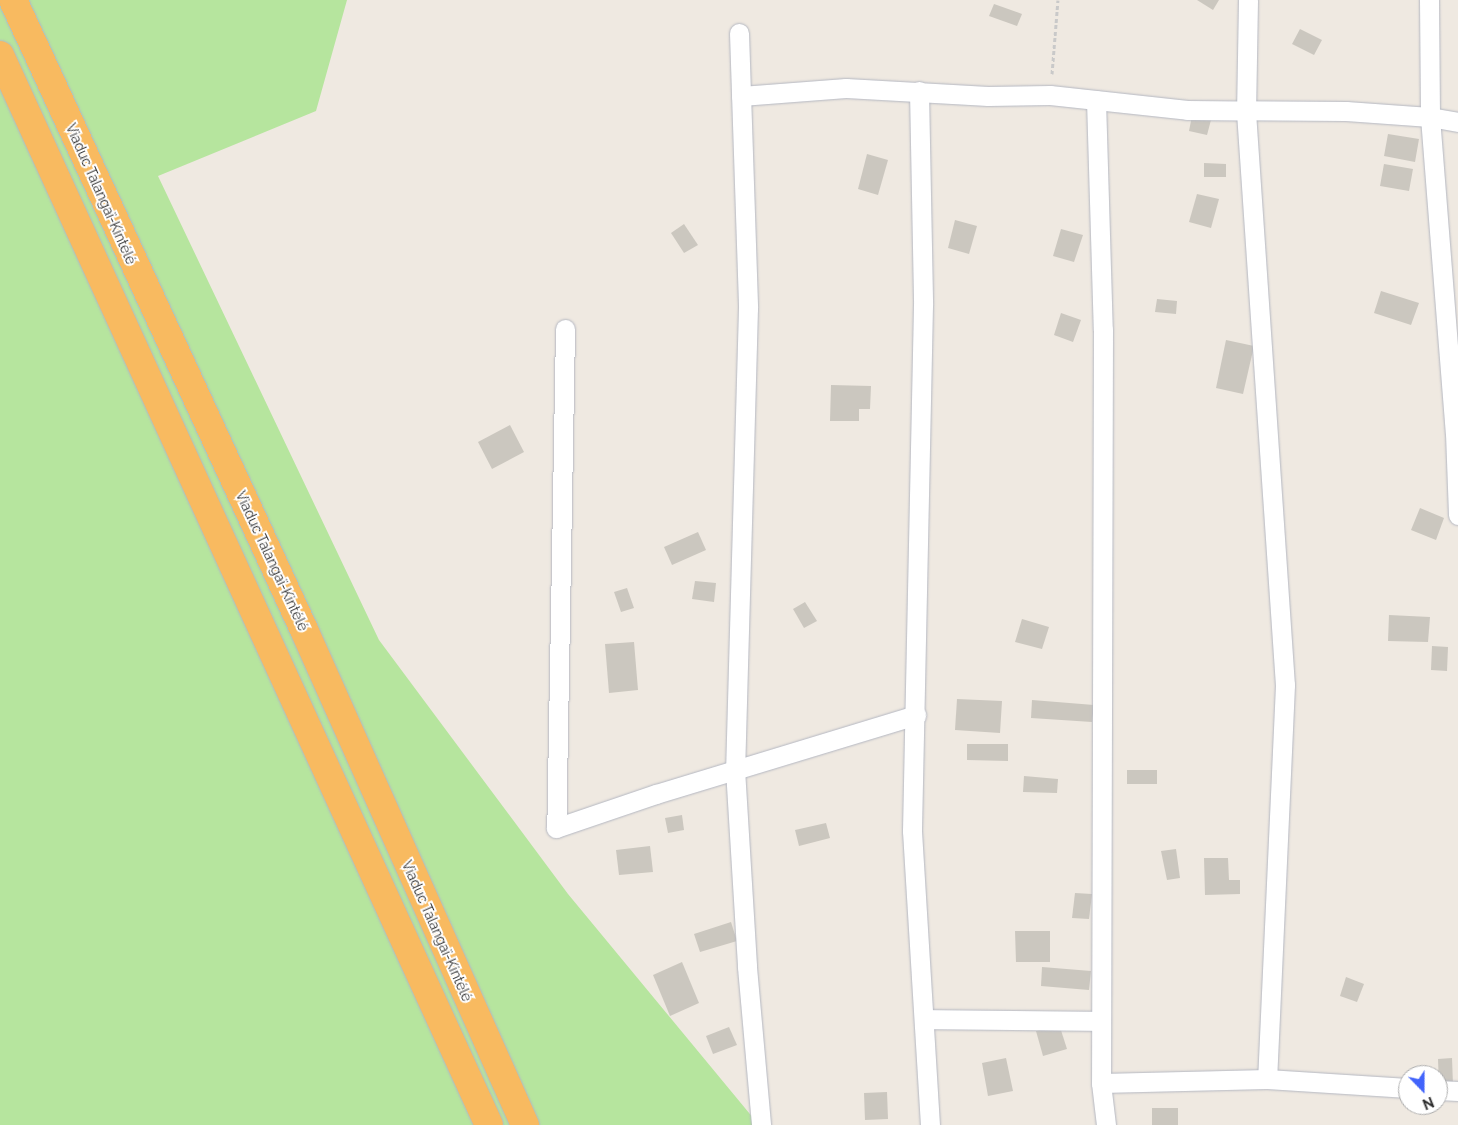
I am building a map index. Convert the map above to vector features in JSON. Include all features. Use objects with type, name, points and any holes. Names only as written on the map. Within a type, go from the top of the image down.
[{"type":"highway","name":"Viaduc Talangaï-Kintélé","points":[[13,0],[305,632],[525,1125]]},
{"type":"highway","points":[[0,55],[489,1125]]},
{"type":"street","points":[[1248,0],[1246,112],[1285,685],[1267,1078]]},
{"type":"street","points":[[1429,0],[1430,117],[1455,433],[1458,515]]},
{"type":"street","points":[[739,33],[748,308],[735,769],[747,967],[761,1125]]},
{"type":"street","points":[[742,96],[846,88],[988,96],[1050,95],[1187,110],[1246,112],[1346,111],[1430,117],[1458,122]]},
{"type":"street","points":[[919,91],[923,305],[916,715],[912,831],[930,1125]]},
{"type":"street","points":[[1096,100],[1103,340],[1101,1083],[1106,1125]]},
{"type":"street","points":[[565,329],[556,828],[735,769],[916,715]]},
{"type":"street","points":[[924,1019],[1101,1021]]},
{"type":"street","points":[[1101,1083],[1267,1078],[1398,1087]]},
{"type":"path","points":[[1050,95],[1058,0]]},
{"type":"green space","points":[[0,0],[347,0],[316,111],[158,176],[379,640],[568,894],[759,1125],[0,1125]]},
{"type":"building","points":[[1197,0],[1219,0],[1213,10]]},
{"type":"building","points":[[994,4],[1022,14],[1017,26],[989,16]]},
{"type":"building","points":[[1300,29],[1322,40],[1314,55],[1292,44]]},
{"type":"building","points":[[1192,116],[1211,120],[1207,135],[1189,131]]},
{"type":"building","points":[[1388,134],[1419,139],[1415,162],[1384,156]]},
{"type":"building","points":[[867,154],[888,160],[878,195],[858,189]]},
{"type":"building","points":[[1204,163],[1226,164],[1226,177],[1204,177]]},
{"type":"building","points":[[1384,164],[1413,169],[1409,191],[1380,186]]},
{"type":"building","points":[[1197,194],[1219,199],[1211,228],[1189,222]]},
{"type":"building","points":[[955,220],[977,226],[969,254],[948,248]]},
{"type":"building","points":[[684,224],[698,245],[684,253],[671,233]]},
{"type":"building","points":[[1061,229],[1083,235],[1074,262],[1053,256]]},
{"type":"building","points":[[1381,291],[1419,303],[1411,325],[1374,313]]},
{"type":"building","points":[[1157,299],[1177,301],[1176,314],[1155,312]]},
{"type":"building","points":[[1061,313],[1081,320],[1073,342],[1054,335]]},
{"type":"building","points":[[1226,340],[1254,346],[1243,394],[1216,388]]},
{"type":"building","points":[[831,385],[871,386],[870,409],[859,409],[859,421],[830,421]]},
{"type":"building","points":[[510,425],[524,452],[492,469],[478,442]]},
{"type":"building","points":[[1420,508],[1444,518],[1436,540],[1411,530]]},
{"type":"building","points":[[698,532],[706,550],[672,565],[664,547]]},
{"type":"building","points":[[695,581],[716,583],[714,602],[692,599]]},
{"type":"building","points":[[627,588],[634,608],[621,612],[614,592]]},
{"type":"building","points":[[805,602],[817,621],[804,628],[793,609]]},
{"type":"building","points":[[1389,615],[1430,617],[1428,642],[1388,641]]},
{"type":"building","points":[[1022,619],[1049,627],[1042,649],[1015,642]]},
{"type":"building","points":[[634,642],[638,690],[609,693],[605,644]]},
{"type":"building","points":[[1432,646],[1448,647],[1447,671],[1431,670]]},
{"type":"building","points":[[957,699],[1002,701],[1000,733],[955,730]]},
{"type":"building","points":[[1032,700],[1094,705],[1092,722],[1031,718]]},
{"type":"building","points":[[967,744],[1008,744],[1008,761],[967,760]]},
{"type":"building","points":[[1127,770],[1157,770],[1157,784],[1127,784]]},
{"type":"building","points":[[1024,776],[1058,779],[1057,793],[1023,792]]},
{"type":"building","points":[[682,815],[684,830],[668,833],[665,818]]},
{"type":"building","points":[[826,823],[830,838],[799,846],[795,830]]},
{"type":"building","points":[[650,846],[653,872],[619,875],[616,850]]},
{"type":"building","points":[[1176,849],[1180,878],[1167,880],[1161,851]]},
{"type":"building","points":[[1204,858],[1228,858],[1229,880],[1240,880],[1240,894],[1205,895]]},
{"type":"building","points":[[1075,893],[1092,894],[1089,919],[1072,918]]},
{"type":"building","points":[[731,922],[737,941],[700,952],[694,934]]},
{"type":"building","points":[[1015,931],[1050,931],[1050,962],[1016,962]]},
{"type":"building","points":[[682,962],[699,1003],[670,1016],[653,975]]},
{"type":"building","points":[[1042,967],[1091,971],[1089,990],[1041,986]]},
{"type":"building","points":[[1346,977],[1364,984],[1357,1002],[1340,996]]},
{"type":"building","points":[[1059,1024],[1067,1049],[1043,1056],[1036,1031]]},
{"type":"building","points":[[729,1027],[737,1045],[713,1054],[706,1036]]},
{"type":"building","points":[[1006,1058],[1013,1091],[988,1096],[982,1063]]},
{"type":"building","points":[[1452,1058],[1453,1085],[1448,1085],[1448,1065],[1438,1065],[1438,1059]]},
{"type":"building","points":[[887,1092],[888,1119],[865,1120],[864,1093]]},
{"type":"building","points":[[1152,1108],[1178,1108],[1178,1125],[1152,1125]]}]
